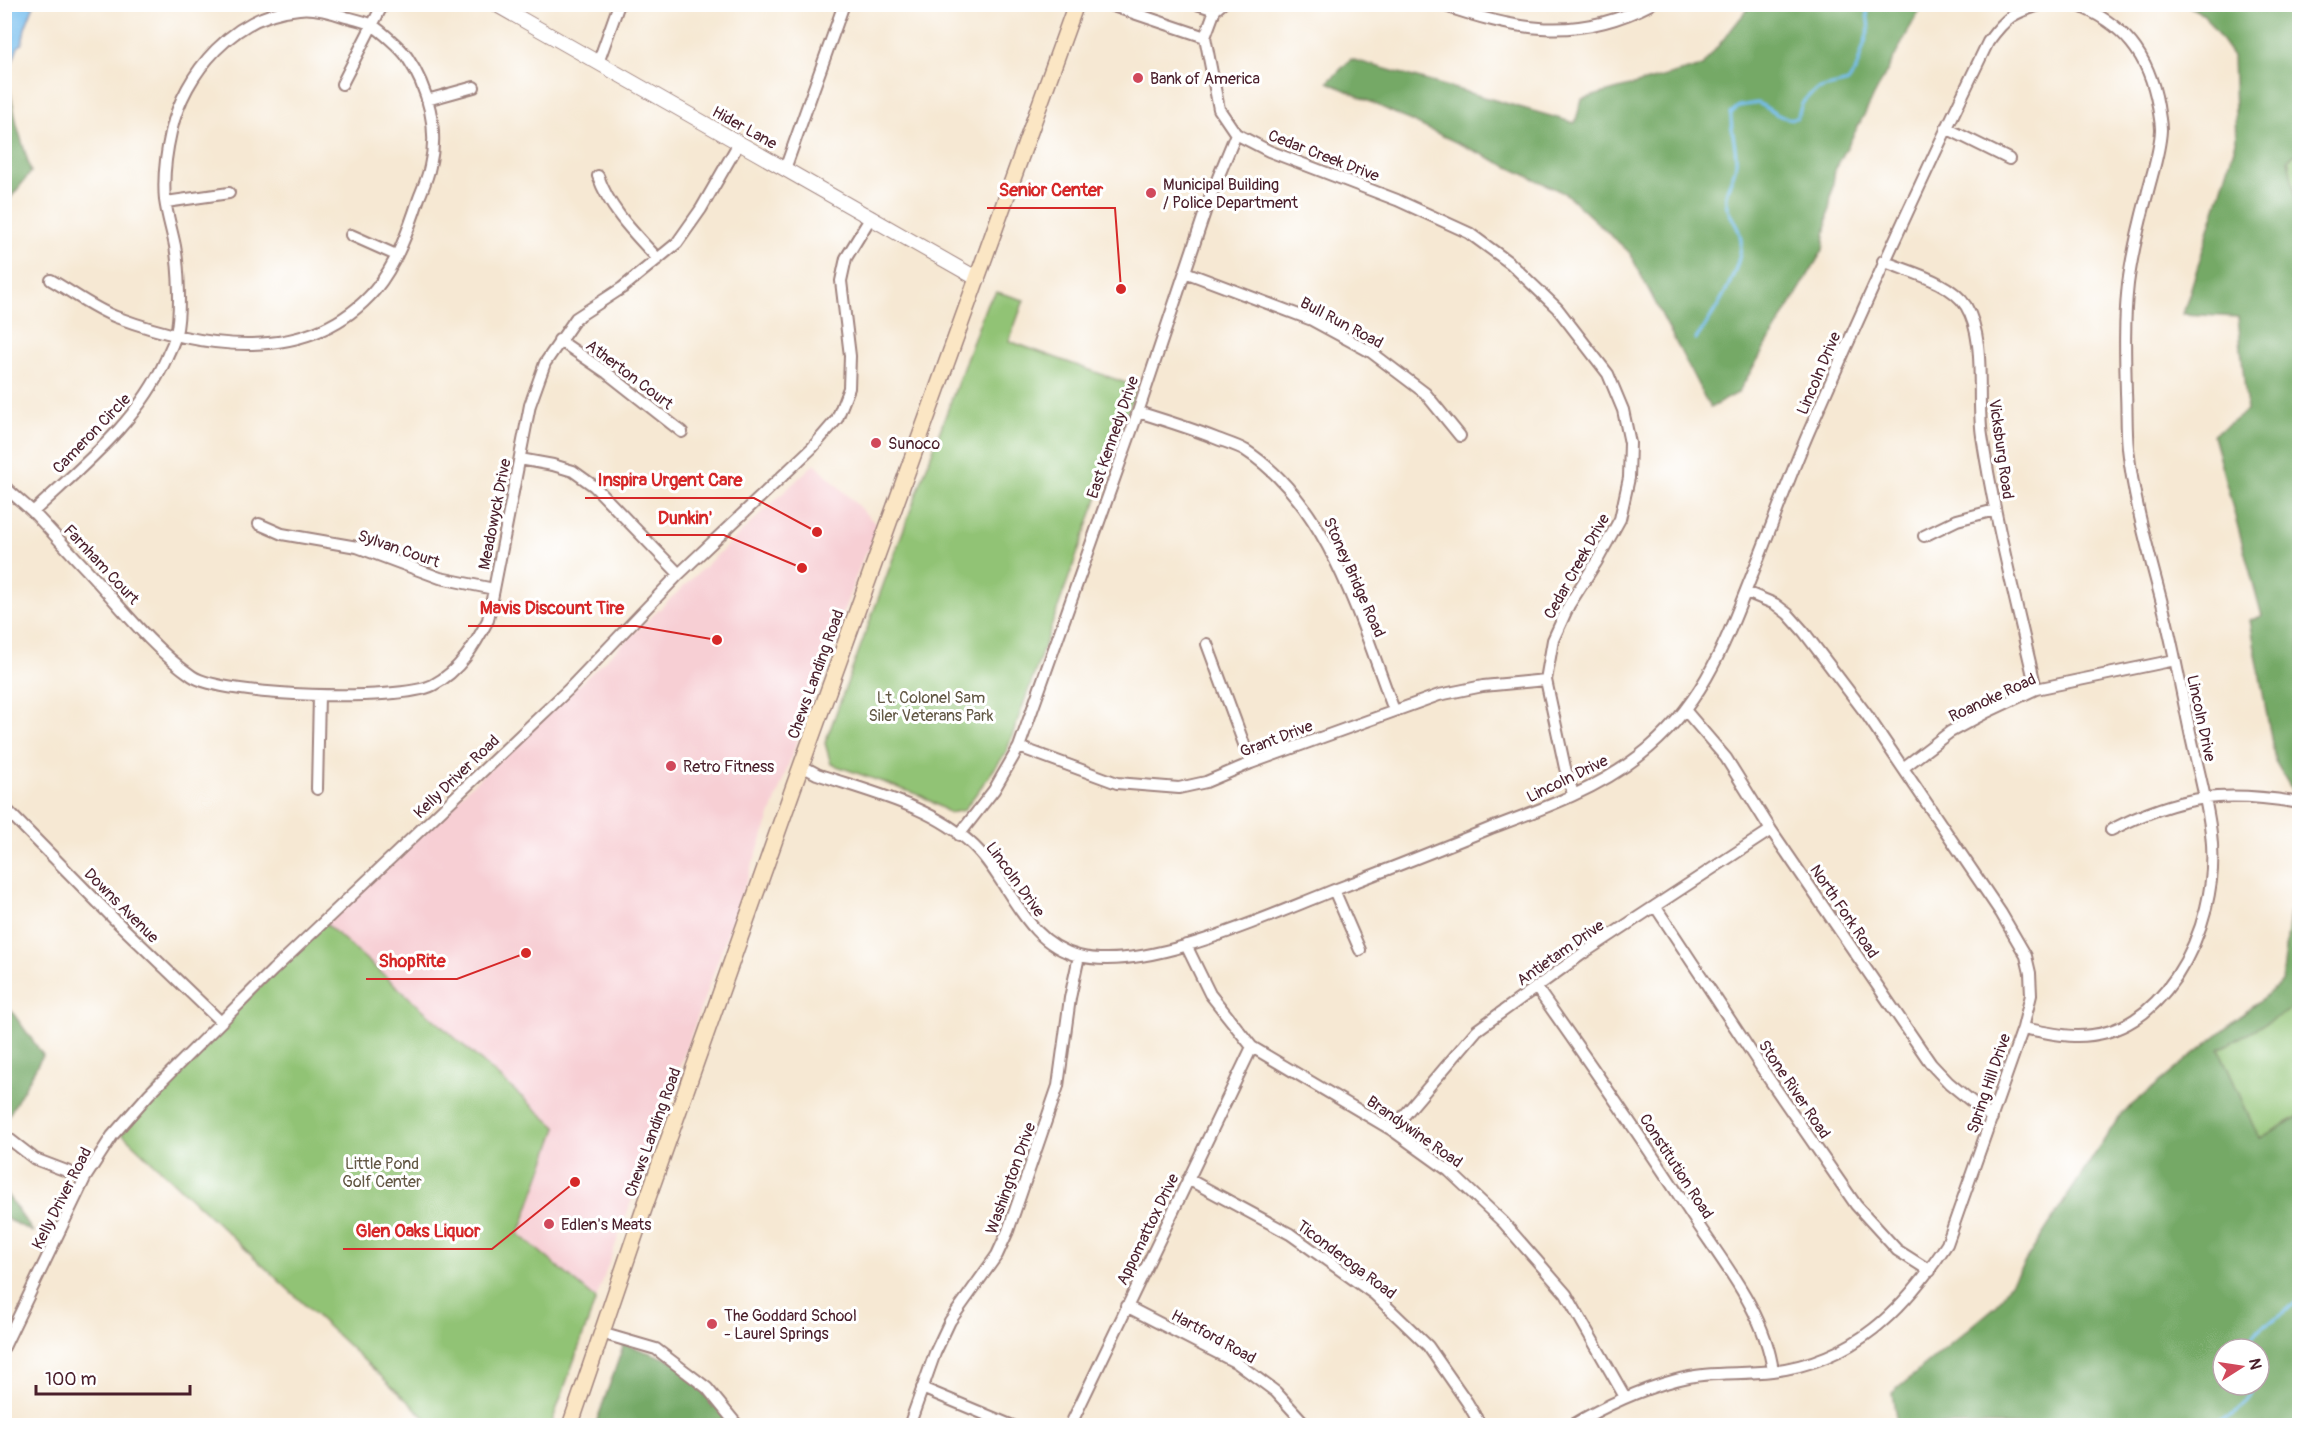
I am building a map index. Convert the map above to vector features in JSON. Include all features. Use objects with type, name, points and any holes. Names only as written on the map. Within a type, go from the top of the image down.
[{"type":"main road","name":"Chews Landing Road","points":[[570,1425],[802,766],[1076,4]]},
{"type":"street","points":[[342,84],[383,4]]},
{"type":"street","name":"Hider Lane","points":[[495,4],[978,279]]},
{"type":"street","points":[[598,63],[619,4]]},
{"type":"street","points":[[785,169],[844,4]]},
{"type":"street","points":[[1107,4],[1205,37]]},
{"type":"street","points":[[1197,4],[1219,8],[1205,37],[1220,109],[1236,134]]},
{"type":"street","points":[[1439,4],[1470,15],[1525,28],[1558,30],[1592,26],[1625,17],[1651,4]]},
{"type":"street","name":"Lincoln Drive","points":[[802,766],[817,774],[912,807],[959,835],[974,846],[1023,917],[1040,935],[1079,956],[1114,959],[1137,957],[1186,945],[1240,927],[1534,812],[1607,779],[1640,756],[1671,729],[1699,693],[1723,650],[1807,436],[1883,261],[1988,42],[2003,20],[2020,11],[2043,4]]},
{"type":"street","name":"Lincoln Drive","points":[[2023,1028],[2074,1036],[2097,1035],[2116,1029],[2145,1014],[2164,994],[2187,960],[2201,929],[2211,878],[2211,836],[2205,798],[2175,660],[2139,515],[2128,448],[2124,335],[2128,286],[2136,237],[2156,161],[2161,129],[2153,79],[2135,45],[2112,24],[2074,4]]},
{"type":"street","name":"Cameron Circle","points":[[33,512],[132,416],[157,378],[176,335],[179,293],[176,251],[165,202],[164,179],[171,132],[180,102],[198,69],[229,38],[252,22],[282,11],[303,8],[333,12],[373,25],[406,54],[427,100],[434,122],[430,165],[405,239],[376,288],[348,316],[306,336],[258,345],[217,343],[176,335]]},
{"type":"street","points":[[427,100],[474,87]]},
{"type":"street","points":[[1946,128],[2009,159]]},
{"type":"street","name":"East Kennedy Drive","points":[[959,835],[994,790],[1019,747],[1138,412],[1210,197],[1236,134]]},
{"type":"street","name":"Cedar Creek Drive","points":[[1236,134],[1269,151],[1397,200],[1469,232],[1510,263],[1557,308],[1608,374],[1623,410],[1630,444],[1629,478],[1620,519],[1598,561],[1569,605],[1553,640],[1546,680],[1573,794]]},
{"type":"street","name":"Meadowyck Drive","points":[[177,664],[194,677],[209,684],[229,688],[319,695],[413,692],[434,684],[454,669],[474,649],[488,620],[530,405],[545,363],[576,318],[622,288],[677,243],[701,209],[739,143]]},
{"type":"street","points":[[598,176],[605,196],[614,211],[658,259]]},
{"type":"street","points":[[165,202],[229,193]]},
{"type":"street","name":"Kelly Driver Road","points":[[4,1347],[85,1178],[112,1136],[149,1094],[221,1022],[568,690],[680,574],[812,448],[837,419],[849,388],[850,356],[841,281],[846,258],[871,217]]},
{"type":"street","points":[[351,235],[396,255]]},
{"type":"street","name":"Vicksburg Road","points":[[1883,261],[1951,291],[1964,304],[1974,321],[1982,434],[1995,510],[2036,689]]},
{"type":"street","name":"Bull Run Road","points":[[1185,272],[1312,320],[1371,352],[1425,393],[1460,436]]},
{"type":"street","points":[[51,280],[113,316],[176,335]]},
{"type":"street","name":"Atherton Court","points":[[559,340],[607,373],[682,432]]},
{"type":"street","name":"Stoney Bridge Road","points":[[1138,412],[1182,425],[1244,449],[1282,479],[1316,524],[1349,593],[1394,710]]},
{"type":"street","points":[[520,459],[573,471],[594,486],[680,574]]},
{"type":"street","name":"Farnham Court","points":[[4,486],[33,512],[158,647],[177,664]]},
{"type":"street","points":[[1924,536],[1957,520],[1995,510]]},
{"type":"street","name":"Sylvan Court","points":[[259,524],[282,534],[357,547],[440,578],[494,589]]},
{"type":"street","name":"Spring Hill Drive","points":[[1571,1425],[1625,1397],[1676,1380],[1702,1375],[1773,1371],[1803,1364],[1840,1351],[1878,1328],[1911,1295],[1947,1244],[2023,1028],[2031,995],[2030,973],[2026,956],[2001,913],[1867,715],[1788,614],[1775,604],[1746,592]]},
{"type":"street","points":[[1207,644],[1251,764]]},
{"type":"street","name":"Roanoke Road","points":[[1903,768],[1950,732],[2036,689],[2175,660]]},
{"type":"street","name":"Grant Drive","points":[[1019,747],[1117,783],[1179,788],[1206,782],[1439,695],[1483,686],[1546,680]]},
{"type":"street","points":[[317,789],[319,695]]},
{"type":"street","name":"North Fork Road","points":[[1685,710],[1726,758],[1771,830],[1931,1064],[1949,1083],[1992,1118]]},
{"type":"street","points":[[2111,830],[2141,814],[2189,800],[2230,795],[2300,803]]},
{"type":"street","name":"Downs Avenue","points":[[4,807],[115,920],[221,1022]]},
{"type":"street","name":"Antietam Drive","points":[[1392,1130],[1477,1030],[1655,906],[1771,830]]},
{"type":"street","points":[[1334,890],[1360,950]]},
{"type":"street","name":"Stone River Road","points":[[1655,906],[1763,1070],[1856,1205],[1897,1250],[1930,1271]]},
{"type":"street","name":"Brandywine Road","points":[[1186,945],[1210,994],[1252,1047],[1392,1130],[1449,1171],[1496,1215],[1566,1294],[1625,1397]]},
{"type":"street","name":"Washington Drive","points":[[909,1425],[950,1321],[997,1255],[1008,1231],[1058,1086],[1070,998],[1079,956]]},
{"type":"street","name":"Constitution Road","points":[[1536,987],[1622,1108],[1741,1290],[1764,1331],[1773,1371]]},
{"type":"street","name":"Appomattox Drive","points":[[1070,1425],[1252,1047]]},
{"type":"street","points":[[4,1135],[35,1159],[85,1178]]},
{"type":"street","name":"Ticonderoga Road","points":[[1188,1179],[1290,1234],[1374,1294],[1428,1346],[1481,1425]]},
{"type":"street","name":"Hartford Road","points":[[1126,1306],[1237,1363],[1276,1392],[1306,1425]]},
{"type":"street","points":[[601,1333],[656,1349],[707,1388],[738,1425]]},
{"type":"street","points":[[922,1388],[1013,1425]]},
{"type":"shaded area","points":[[815,463],[879,527],[871,547],[864,555],[596,1299],[519,1234],[325,923]]},
{"type":"green space","points":[[1751,5],[1922,5],[1835,170],[1823,250],[1738,393],[1710,408],[1629,252],[1566,194],[1328,82],[1351,59],[1575,123],[1582,99],[1702,66]]},
{"type":"green space","points":[[2187,5],[2299,5],[2299,152],[2288,159],[2300,224],[2299,802],[2275,761],[2250,620],[2262,616],[2213,435],[2247,411],[2238,317],[2183,314],[2236,142],[2233,56],[2204,15]]},
{"type":"green space","points":[[7,76],[17,125],[31,172],[5,205],[4,81]]},
{"type":"green space","points":[[2299,152],[2299,224],[2288,159]]},
{"type":"green space","name":"Lt. Colonel Sam Siler Veterans Park","points":[[997,292],[1024,300],[1009,341],[1137,387],[1006,753],[964,810],[950,813],[922,796],[831,764],[825,743],[987,303]]},
{"type":"green space","points":[[2299,834],[2299,1005],[2219,1049],[2259,1139],[2299,1116],[2299,1425],[1890,1425],[1897,1423],[1892,1393],[1996,1306],[2121,1114],[2282,982]]},
{"type":"green space","name":"Little Pond Golf Center","points":[[325,923],[557,1128],[519,1234],[596,1299],[551,1425],[433,1425],[116,1128]]},
{"type":"green space","points":[[5,1002],[43,1055],[5,1122]]},
{"type":"green space","points":[[2299,1005],[2299,1116],[2259,1139],[2219,1049]]},
{"type":"green space","points":[[5,1192],[33,1232],[5,1218]]},
{"type":"green space","points":[[624,1344],[676,1362],[734,1425],[595,1426]]},
{"type":"water","points":[[5,4],[34,5],[25,28],[22,44],[18,47],[5,82]]},
{"type":"waterway","points":[[1696,339],[1725,292],[1740,252],[1740,235],[1726,202],[1736,163],[1731,113],[1739,106],[1757,103],[1785,118],[1796,118],[1802,103],[1813,92],[1848,82],[1856,70],[1869,29],[1866,4]]},
{"type":"waterway","points":[[2252,1337],[2300,1298]]},
{"type":"waterway","points":[[2193,1426],[2212,1423],[2231,1416],[2250,1397]]},
{"type":"place","name":"Bank of America","points":[[1138,78]]},
{"type":"place","name":"Municipal Building / Police Department","points":[[1151,193]]},
{"type":"place","name":"Senior Center","points":[[1121,289]]},
{"type":"place","name":"Sunoco","points":[[876,443]]},
{"type":"place","name":"Inspira Urgent Care","points":[[817,532]]},
{"type":"place","name":"Dunkin'","points":[[802,568]]},
{"type":"place","name":"Mavis Discount Tire","points":[[717,640]]},
{"type":"place","name":"Retro Fitness","points":[[671,766]]},
{"type":"place","name":"ShopRite","points":[[526,953]]},
{"type":"place","name":"Glen Oaks Liquor","points":[[575,1182]]},
{"type":"place","name":"Edlen's Meats","points":[[549,1224]]},
{"type":"place","name":"The Goddard School - Laurel Springs","points":[[712,1324]]}]
